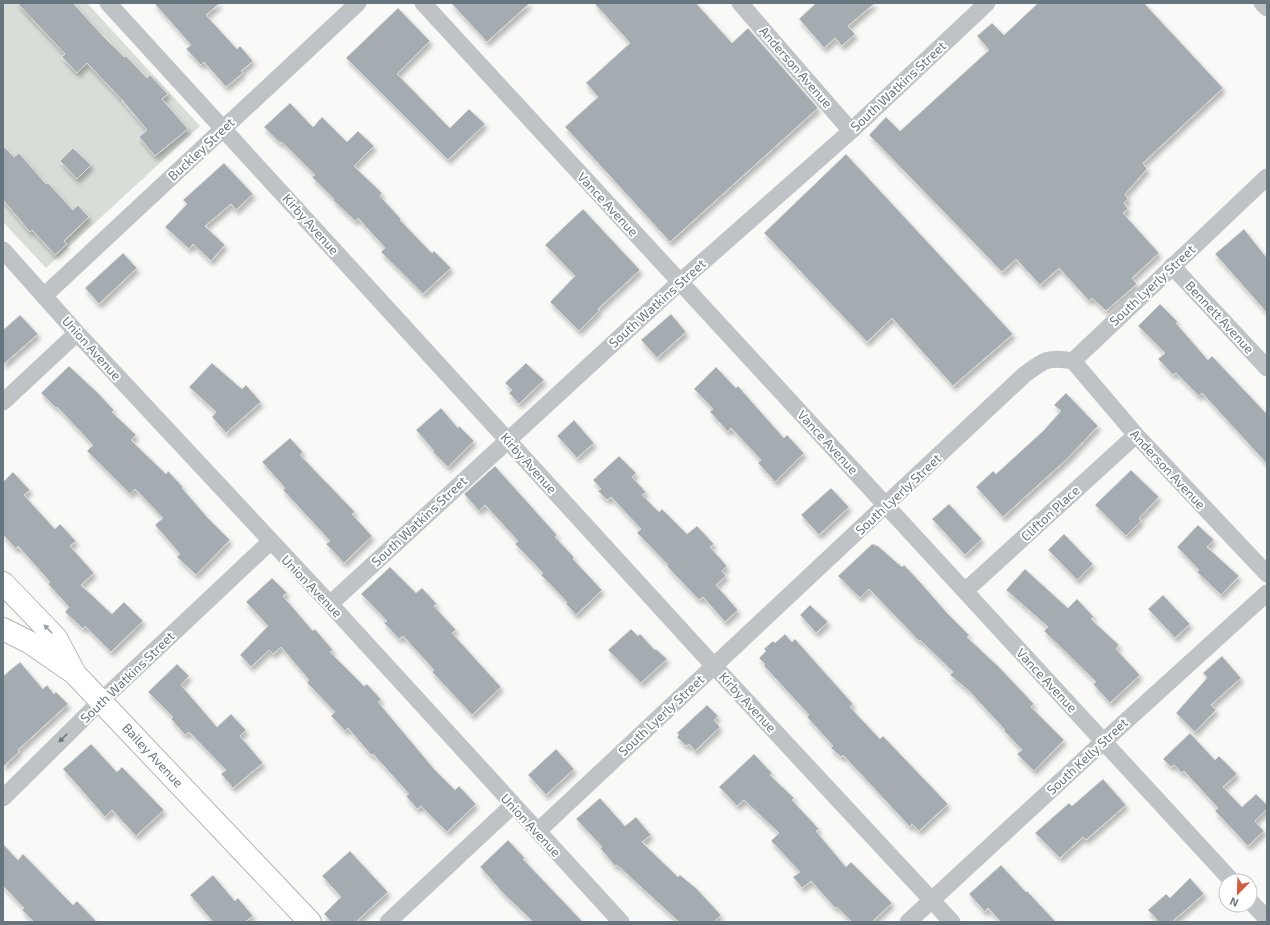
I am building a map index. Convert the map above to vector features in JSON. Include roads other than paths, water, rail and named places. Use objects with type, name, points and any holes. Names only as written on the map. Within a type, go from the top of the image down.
[{"type":"main road","name":"Bailey Avenue","points":[[3,583],[56,638],[75,674],[310,922]]},
{"type":"main road","points":[[3,629],[29,642],[75,674]]},
{"type":"street","name":"Kirby Avenue","points":[[108,3],[224,128],[714,666],[952,922]]},
{"type":"street","name":"Buckley Street","points":[[45,295],[358,3]]},
{"type":"street","name":"Vance Avenue","points":[[423,3],[1225,873]]},
{"type":"street","name":"Anderson Avenue","points":[[740,3],[852,131]]},
{"type":"street","name":"South Watkins Street","points":[[330,604],[680,282],[852,131],[987,3]]},
{"type":"street","points":[[1262,3],[1267,8]]},
{"type":"street","name":"South Lyerly Street","points":[[538,832],[1023,376],[1041,362],[1056,358],[1073,361],[1267,177]]},
{"type":"street","name":"Union Avenue","points":[[3,250],[45,295],[77,333],[270,542],[330,604],[621,922]]},
{"type":"street","name":"Bennett Avenue","points":[[1172,266],[1267,368]]},
{"type":"street","points":[[3,402],[77,333]]},
{"type":"street","name":"Anderson Avenue","points":[[1073,361],[1136,435],[1267,574]]},
{"type":"street","name":"Clifton Place","points":[[965,592],[1136,435]]},
{"type":"street","name":"South Watkins Street","points":[[3,798],[101,701],[270,542]]},
{"type":"street","name":"South Kelly Street","points":[[908,922],[1267,593]]},
{"type":"street","points":[[388,922],[513,805]]},
{"type":"street","points":[[1258,909],[1267,919]]}]
